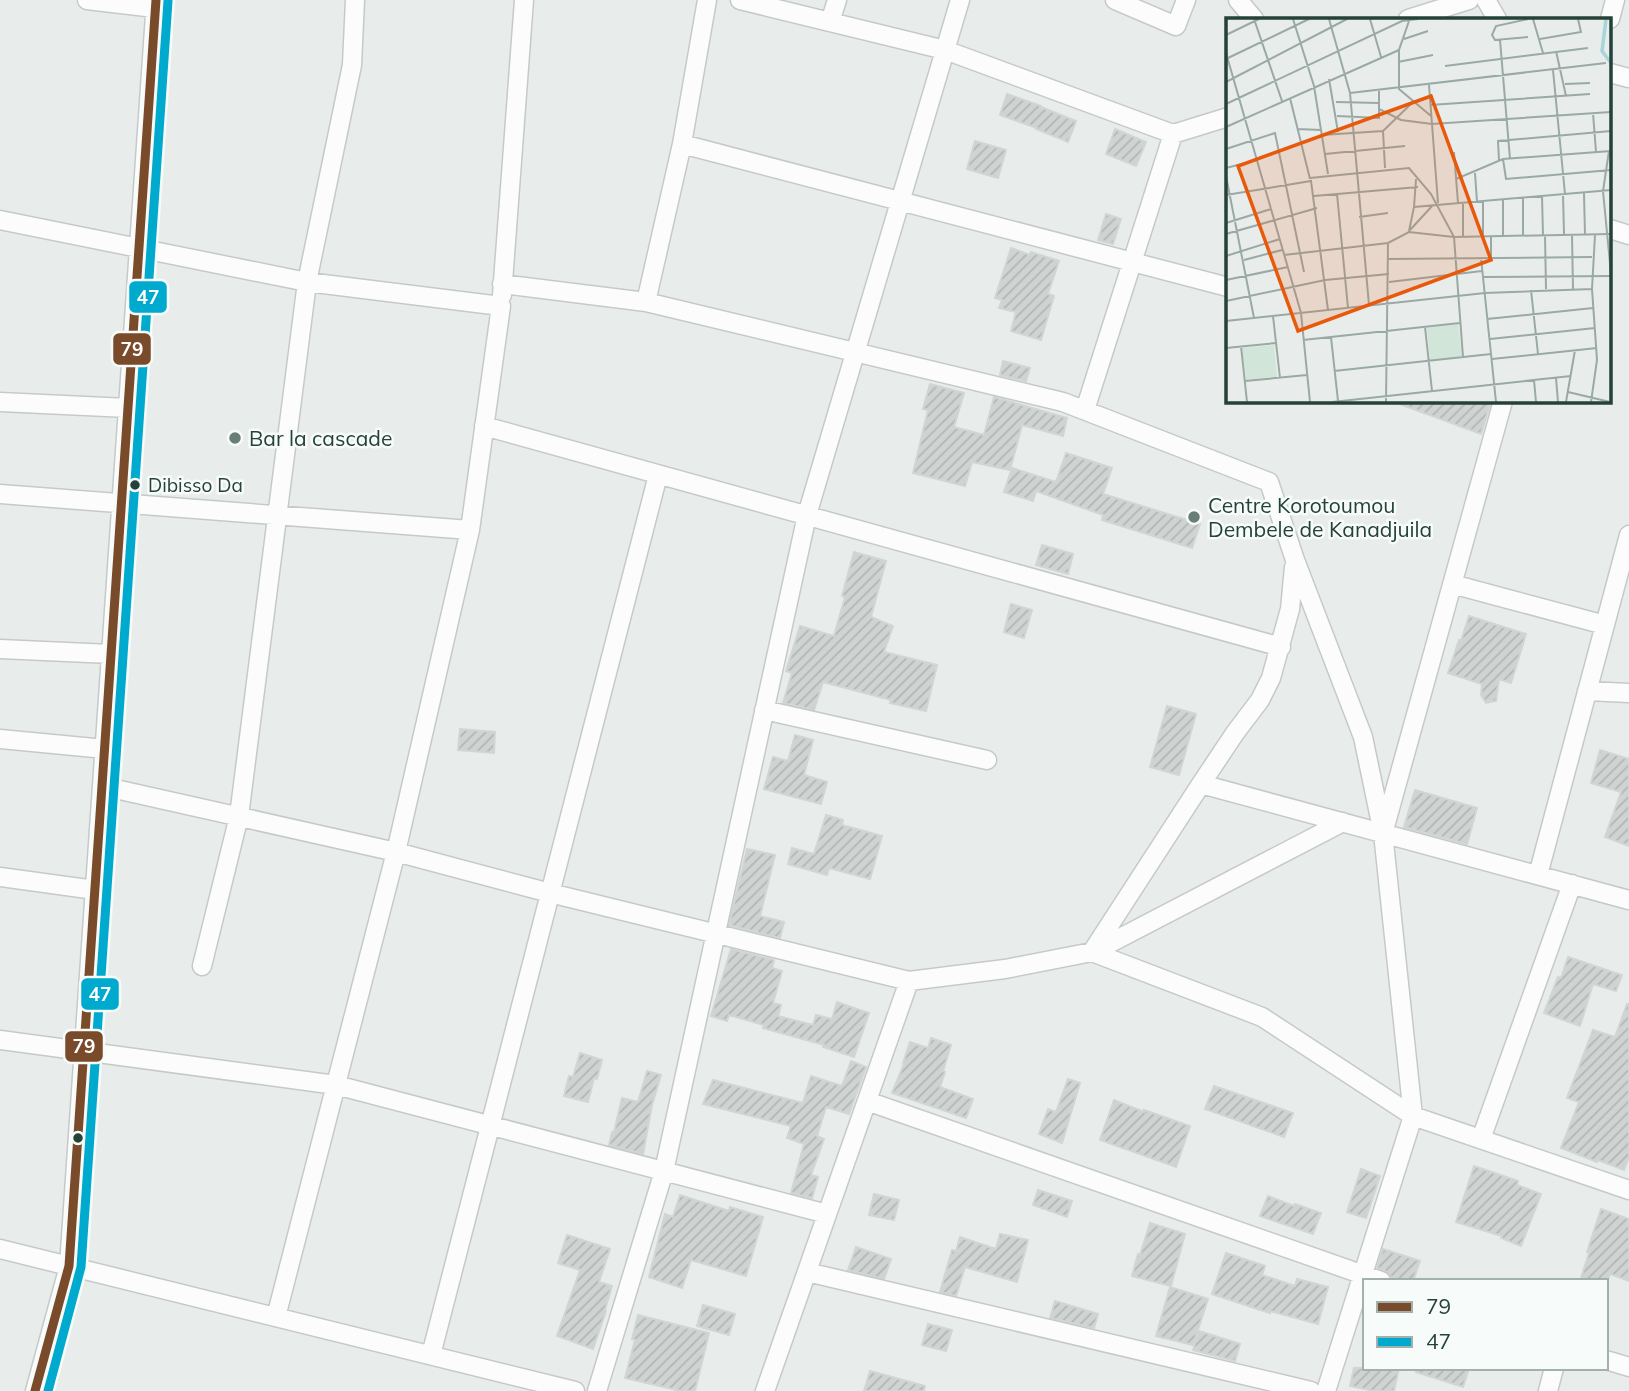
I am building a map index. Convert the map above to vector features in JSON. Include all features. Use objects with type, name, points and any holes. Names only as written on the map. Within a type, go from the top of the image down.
[{"type":"street","points":[[35,1391],[69,1266],[156,4],[87,0]]},
{"type":"street","points":[[202,966],[239,816],[307,282],[352,65],[355,0]]},
{"type":"street","points":[[276,1317],[396,852],[470,530],[501,306],[524,0]]},
{"type":"street","points":[[646,302],[682,144],[708,0]]},
{"type":"street","points":[[740,0],[945,50],[1172,134],[1226,118]]},
{"type":"street","points":[[830,22],[836,0]]},
{"type":"street","points":[[597,1391],[664,1171],[807,515],[960,0]]},
{"type":"street","points":[[1115,0],[1177,26],[1186,0]]},
{"type":"street","points":[[1238,0],[1253,18]]},
{"type":"street","points":[[1411,18],[1469,0]]},
{"type":"street","points":[[1486,0],[1496,18]]},
{"type":"street","points":[[1610,18],[1615,0]]},
{"type":"street","points":[[1612,74],[1629,78]]},
{"type":"street","points":[[1085,410],[1172,134]]},
{"type":"street","points":[[682,144],[1226,286]]},
{"type":"street","points":[[0,220],[307,282],[501,306]]},
{"type":"street","points":[[1612,230],[1629,235]]},
{"type":"street","points":[[502,285],[646,302],[1063,402],[1269,482],[1295,560],[1363,737],[1383,833],[1413,1116],[1326,1391]]},
{"type":"street","points":[[0,402],[128,408]]},
{"type":"street","points":[[1383,833],[1503,402]]},
{"type":"street","points":[[484,426],[1281,647]]},
{"type":"street","points":[[431,1356],[658,475]]},
{"type":"street","points":[[0,494],[470,530]]},
{"type":"street","points":[[1538,875],[1629,535]]},
{"type":"street","points":[[1092,953],[1272,678],[1290,609],[1295,560]]},
{"type":"street","points":[[1452,584],[1605,625]]},
{"type":"street","points":[[0,649],[111,654]]},
{"type":"street","points":[[1587,691],[1629,692]]},
{"type":"street","points":[[764,710],[987,760]]},
{"type":"street","points":[[0,738],[104,749]]},
{"type":"street","points":[[1201,784],[1629,900]]},
{"type":"street","points":[[102,786],[396,852],[550,893],[909,981],[1005,970],[1092,953],[1343,822]]},
{"type":"street","points":[[0,877],[95,890]]},
{"type":"street","points":[[1481,1139],[1572,884]]},
{"type":"street","points":[[1092,953],[1262,1017],[1413,1116],[1629,1190]]},
{"type":"street","points":[[765,1391],[909,981]]},
{"type":"street","points":[[0,1040],[336,1085],[827,1214]]},
{"type":"street","points":[[867,1101],[1376,1279]]},
{"type":"street","points":[[0,1249],[575,1391]]},
{"type":"street","points":[[807,1272],[1311,1391]]},
{"type":"street","points":[[1608,1361],[1629,1367]]},
{"type":"street","points":[[1548,1391],[1553,1370]]},
{"type":"building","points":[[1007,94],[1076,121],[1068,142],[1000,115]]},
{"type":"building","points":[[1115,129],[1146,142],[1136,166],[1106,154]]},
{"type":"building","points":[[975,141],[1006,150],[998,178],[967,169]]},
{"type":"building","points":[[1106,214],[1121,219],[1113,244],[1098,240]]},
{"type":"building","points":[[1011,248],[1059,261],[1048,294],[1054,296],[1041,340],[1011,331],[1016,312],[999,308],[1002,300],[995,298]]},
{"type":"building","points":[[1003,361],[1030,368],[1026,381],[1000,375]]},
{"type":"building","points":[[930,384],[964,393],[954,427],[984,435],[994,397],[1067,418],[1063,436],[1022,425],[1010,470],[972,462],[965,486],[913,473],[928,410],[923,409]]},
{"type":"building","points":[[1397,402],[1491,402],[1481,434]]},
{"type":"building","points":[[1066,453],[1112,468],[1103,494],[1200,524],[1192,548],[1102,520],[1103,515],[1036,491],[1033,501],[1004,492],[1012,468],[1056,482]]},
{"type":"building","points":[[1042,545],[1073,554],[1068,574],[1036,565]]},
{"type":"building","points":[[854,552],[886,561],[871,617],[893,626],[884,652],[937,665],[926,711],[823,682],[814,710],[783,703],[792,673],[786,671],[800,626],[834,636]]},
{"type":"building","points":[[1011,604],[1032,610],[1024,638],[1004,632]]},
{"type":"building","points":[[1469,616],[1526,634],[1511,683],[1499,679],[1496,701],[1486,703],[1481,695],[1482,684],[1448,673]]},
{"type":"building","points":[[1167,706],[1196,714],[1179,775],[1150,767]]},
{"type":"building","points":[[460,729],[495,732],[494,753],[458,750]]},
{"type":"building","points":[[795,735],[813,740],[804,775],[827,782],[821,804],[764,789],[773,757],[788,761]]},
{"type":"building","points":[[1600,750],[1629,759],[1629,846],[1605,837],[1621,792],[1591,783]]},
{"type":"building","points":[[1415,790],[1477,808],[1467,844],[1404,827]]},
{"type":"building","points":[[826,815],[843,820],[842,825],[882,836],[870,879],[829,868],[827,875],[788,864],[792,848],[814,854]]},
{"type":"building","points":[[747,849],[775,855],[760,916],[784,922],[780,938],[729,925]]},
{"type":"building","points":[[731,949],[774,960],[772,968],[782,971],[773,1003],[781,1005],[778,1016],[813,1025],[816,1015],[832,1019],[837,1002],[869,1013],[854,1057],[823,1047],[824,1045],[763,1028],[764,1025],[729,1015],[727,1021],[711,1016]]},
{"type":"building","points":[[1568,957],[1622,975],[1616,991],[1593,984],[1580,1026],[1544,1013]]},
{"type":"building","points":[[1627,1004],[1629,1157],[1624,1170],[1561,1148],[1579,1102],[1567,1098],[1593,1030],[1615,1037]]},
{"type":"building","points":[[931,1038],[951,1045],[940,1087],[973,1099],[966,1118],[892,1093],[910,1042],[928,1048]]},
{"type":"building","points":[[580,1053],[602,1060],[588,1102],[564,1096],[569,1076],[573,1077]]},
{"type":"building","points":[[851,1061],[866,1067],[849,1114],[826,1107],[817,1136],[824,1139],[811,1175],[818,1177],[812,1198],[791,1193],[804,1144],[787,1138],[791,1126],[703,1104],[713,1080],[803,1103],[811,1076],[842,1086]]},
{"type":"building","points":[[647,1071],[661,1075],[652,1105],[643,1154],[609,1145],[622,1098],[638,1102]]},
{"type":"building","points":[[1068,1079],[1080,1083],[1062,1143],[1039,1134],[1048,1109],[1056,1112]]},
{"type":"building","points":[[1214,1086],[1293,1113],[1284,1137],[1205,1109]]},
{"type":"building","points":[[1114,1100],[1190,1126],[1176,1167],[1100,1140]]},
{"type":"building","points":[[1474,1166],[1518,1181],[1517,1185],[1541,1194],[1521,1246],[1501,1238],[1502,1236],[1456,1222]]},
{"type":"building","points":[[1361,1169],[1380,1176],[1366,1218],[1347,1212]]},
{"type":"building","points":[[1038,1190],[1072,1201],[1067,1217],[1033,1205]]},
{"type":"building","points":[[874,1194],[899,1200],[894,1220],[869,1215]]},
{"type":"building","points":[[680,1195],[729,1211],[730,1207],[763,1217],[746,1276],[691,1260],[682,1288],[649,1277],[665,1214],[673,1217]]},
{"type":"building","points":[[1268,1196],[1321,1213],[1313,1234],[1260,1216]]},
{"type":"building","points":[[1601,1209],[1629,1219],[1629,1281],[1610,1274],[1608,1279],[1581,1279],[1589,1253],[1587,1252]]},
{"type":"building","points":[[1150,1223],[1185,1234],[1171,1286],[1132,1276]]},
{"type":"building","points":[[1000,1234],[1028,1240],[1017,1282],[965,1267],[956,1296],[940,1292],[952,1250],[956,1251],[960,1237],[996,1249]]},
{"type":"building","points":[[567,1235],[610,1249],[599,1282],[612,1286],[593,1349],[557,1336],[580,1270],[558,1263]]},
{"type":"building","points":[[856,1247],[891,1259],[884,1279],[848,1270]]},
{"type":"building","points":[[1383,1249],[1420,1261],[1414,1279],[1398,1279],[1377,1268]]},
{"type":"building","points":[[1226,1253],[1265,1266],[1262,1275],[1295,1286],[1297,1279],[1328,1287],[1318,1324],[1270,1313],[1212,1294]]},
{"type":"building","points":[[1170,1287],[1208,1299],[1193,1345],[1156,1336]]},
{"type":"building","points":[[1055,1301],[1098,1314],[1094,1328],[1050,1318]]},
{"type":"building","points":[[703,1305],[735,1314],[729,1335],[697,1326]]},
{"type":"building","points":[[638,1315],[709,1333],[695,1391],[681,1391],[625,1378],[635,1340],[632,1339]]},
{"type":"building","points":[[928,1324],[952,1330],[946,1351],[922,1345]]},
{"type":"building","points":[[1199,1331],[1240,1344],[1235,1361],[1193,1350]]},
{"type":"building","points":[[1354,1368],[1399,1370],[1394,1391],[1374,1391],[1350,1386]]},
{"type":"building","points":[[1416,1370],[1468,1370],[1463,1387]]},
{"type":"building","points":[[870,1371],[925,1386],[924,1391],[864,1391]]},
{"type":"transit line","name":"79","points":[[35,1391],[69,1266],[156,0]]},
{"type":"transit line","name":"47","points":[[48,1391],[81,1267],[168,1]]},
{"type":"place","name":"Bar la cascade","points":[[235,438]]},
{"type":"place","name":"Dibisso Da","points":[[135,485]]},
{"type":"place","name":"Centre Korotoumou Dembele de Kanadjuila","points":[[1194,517]]}]
